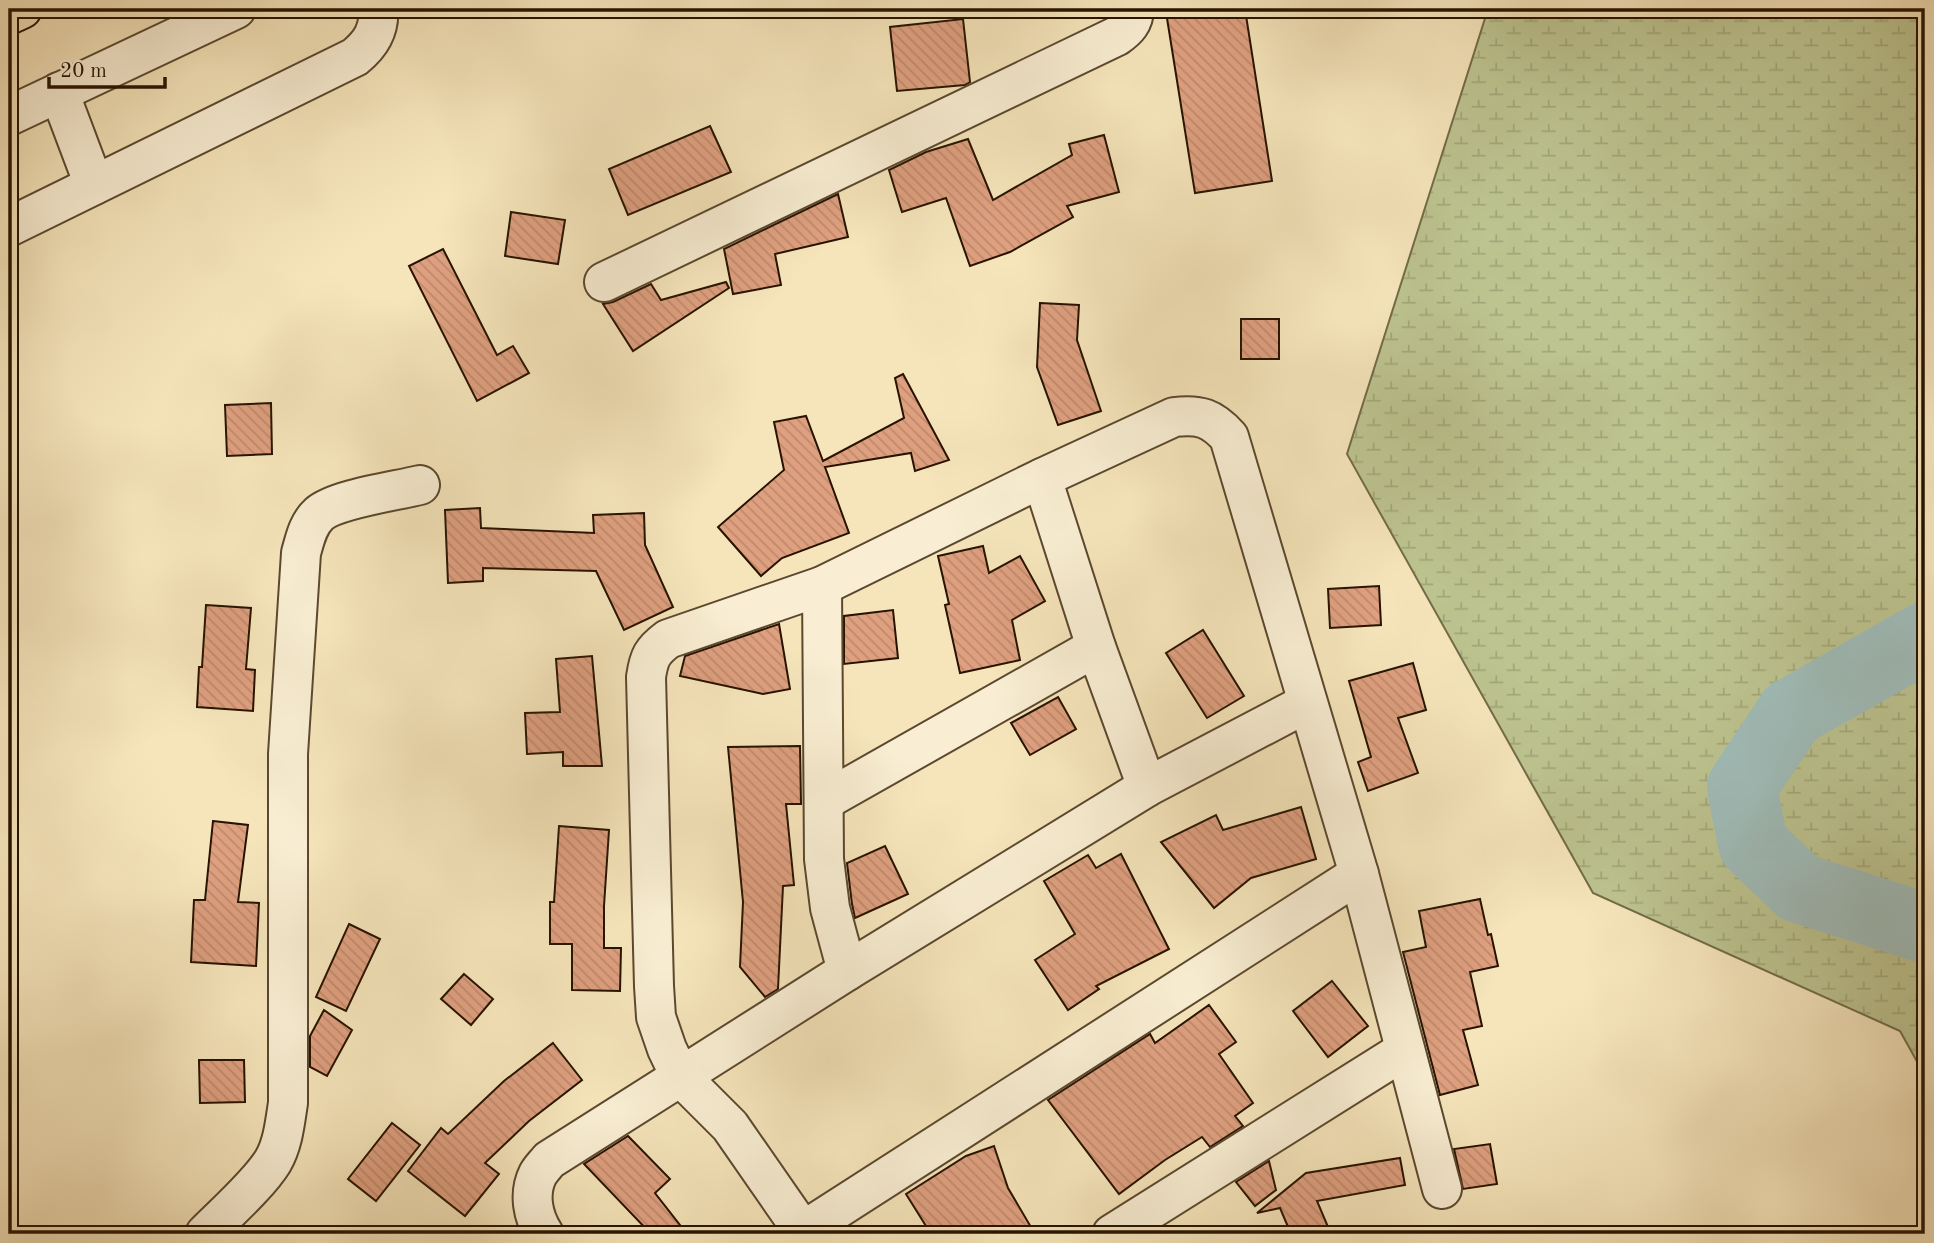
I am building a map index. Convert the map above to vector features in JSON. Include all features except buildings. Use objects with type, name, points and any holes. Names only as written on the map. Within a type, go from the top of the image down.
[{"type":"main road","points":[[9,15],[22,9]]},
{"type":"street","points":[[9,116],[236,9]]},
{"type":"street","points":[[9,227],[355,57],[368,47],[376,33],[378,9]]},
{"type":"street","points":[[604,282],[1117,36],[1128,28],[1134,16],[1134,9]]},
{"type":"street","points":[[59,92],[94,185]]},
{"type":"street","points":[[1359,874],[804,1233],[730,1126],[680,1076],[656,1017],[646,677],[648,662],[654,649],[668,639],[822,586],[1042,478],[1174,417],[1190,415],[1218,425],[1229,437],[1359,874],[1442,1189]]},
{"type":"street","points":[[1042,478],[1096,647],[1147,787]]},
{"type":"street","points":[[205,1234],[273,1161],[284,1132],[288,1103],[288,754],[301,553],[307,530],[320,513],[340,503],[420,485]]},
{"type":"street","points":[[822,586],[826,885],[847,971]]},
{"type":"street","points":[[824,802],[1096,647]]},
{"type":"street","points":[[534,1230],[533,1190],[538,1174],[549,1160],[847,971],[1147,787],[1307,703]]},
{"type":"street","points":[[1112,1234],[1405,1050]]},
{"type":"green space","points":[[1488,9],[1925,9],[1925,1076],[1900,1031],[1593,893],[1347,454]]},
{"type":"waterway","points":[[1925,637],[1791,713],[1742,787],[1753,844],[1799,888],[1925,928]]}]
